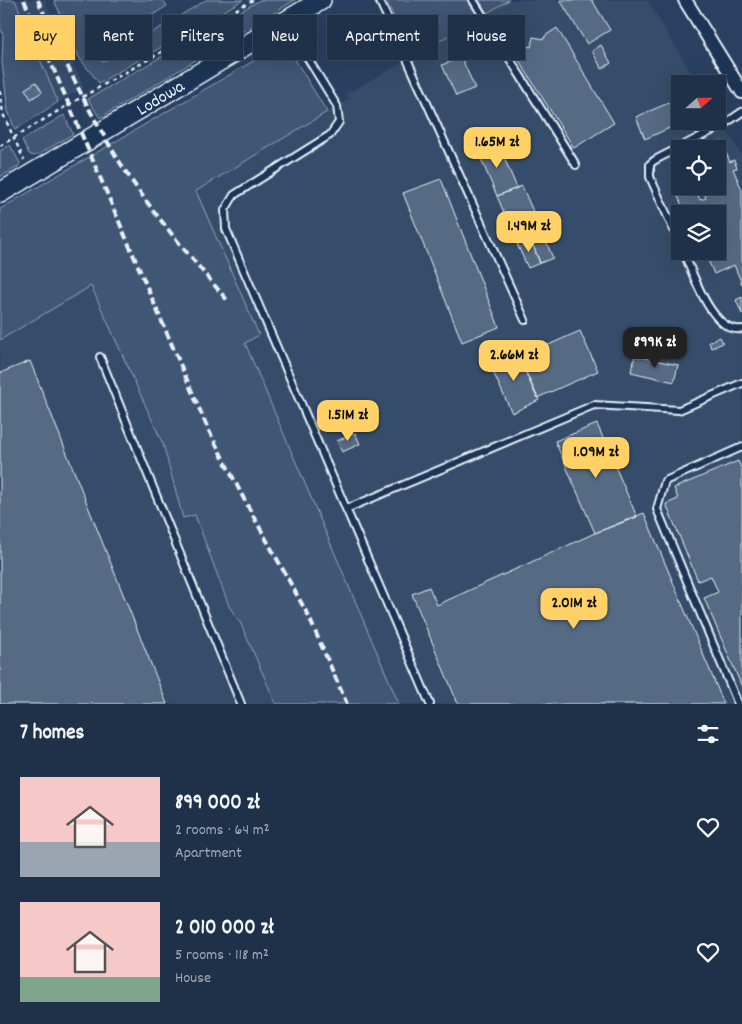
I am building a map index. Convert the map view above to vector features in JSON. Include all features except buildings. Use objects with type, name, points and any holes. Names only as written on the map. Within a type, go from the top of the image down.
[{"type":"street","name":"Lodowa","points":[[296,15],[321,0]]},
{"type":"street","points":[[685,0],[742,92]]},
{"type":"street","name":"Lodowa","points":[[0,193],[253,41]]},
{"type":"lane","points":[[379,0],[525,320]]},
{"type":"lane","points":[[473,0],[576,165]]},
{"type":"lane","points":[[309,60],[337,106],[339,122],[330,135],[234,195],[225,210],[226,229],[430,704]]},
{"type":"lane","points":[[671,224],[650,177],[650,164],[723,125],[742,112]]},
{"type":"lane","points":[[688,260],[711,312],[730,327],[736,330],[742,329]]},
{"type":"lane","points":[[100,357],[241,704]]},
{"type":"lane","points":[[346,509],[594,405],[679,410],[742,383]]},
{"type":"lane","points":[[738,704],[657,508],[664,481],[742,448]]},
{"type":"path","points":[[0,146],[253,0]]},
{"type":"path","points":[[0,91],[3,114]]},
{"type":"path","points":[[0,110],[32,175]]},
{"type":"shaded area","points":[[0,0],[15,0],[21,15],[15,15],[15,60],[40,60],[58,102],[15,130],[8,111],[2,63],[3,35],[0,27]]},
{"type":"shaded area","points":[[15,0],[45,0],[52,15],[21,15]]},
{"type":"shaded area","points":[[54,0],[163,0],[167,6],[152,15],[85,15],[85,60],[102,60],[103,62],[106,60],[139,60],[99,83],[80,59],[75,48],[75,15],[61,15]]},
{"type":"shaded area","points":[[206,0],[243,0],[217,15],[181,15]]},
{"type":"shaded area","points":[[260,0],[295,0],[270,15],[253,15],[253,25],[243,31],[243,15],[234,15]]},
{"type":"shaded area","points":[[386,0],[467,0],[477,15],[448,15],[448,36],[438,42],[438,15],[393,15]]},
{"type":"shaded area","points":[[479,0],[509,0],[487,13]]},
{"type":"shaded area","points":[[509,0],[647,0],[693,75],[671,75],[671,130],[726,129],[742,156],[742,704],[399,704],[245,343],[259,335],[196,191],[349,99],[346,94],[407,60],[438,60],[438,42],[448,37],[448,60],[525,60],[525,15],[485,15]]},
{"type":"shaded area","points":[[162,26],[162,47],[152,52],[152,33]]},
{"type":"shaded area","points":[[162,56],[162,60],[196,60],[100,118],[88,99]]},
{"type":"shaded area","points":[[40,60],[72,60],[84,88],[58,102]]},
{"type":"shaded area","points":[[255,60],[295,60],[327,112],[196,191],[259,335],[245,343],[399,704],[276,704],[241,624],[229,606],[195,515],[183,518],[163,444],[91,286],[0,340],[0,209]]},
{"type":"shaded area","points":[[64,115],[73,134],[39,154],[34,156],[29,154],[22,140]]},
{"type":"shaded area","points":[[10,145],[20,163],[18,167],[0,177],[0,151]]},
{"type":"shaded area","points":[[90,286],[163,444],[183,517],[195,514],[229,606],[241,624],[276,704],[0,704],[0,340]]},
{"type":"railway","points":[[24,0],[208,429],[245,501],[308,615],[347,704]]},
{"type":"railway","points":[[38,0],[80,91],[116,157],[177,241],[227,300]]}]
